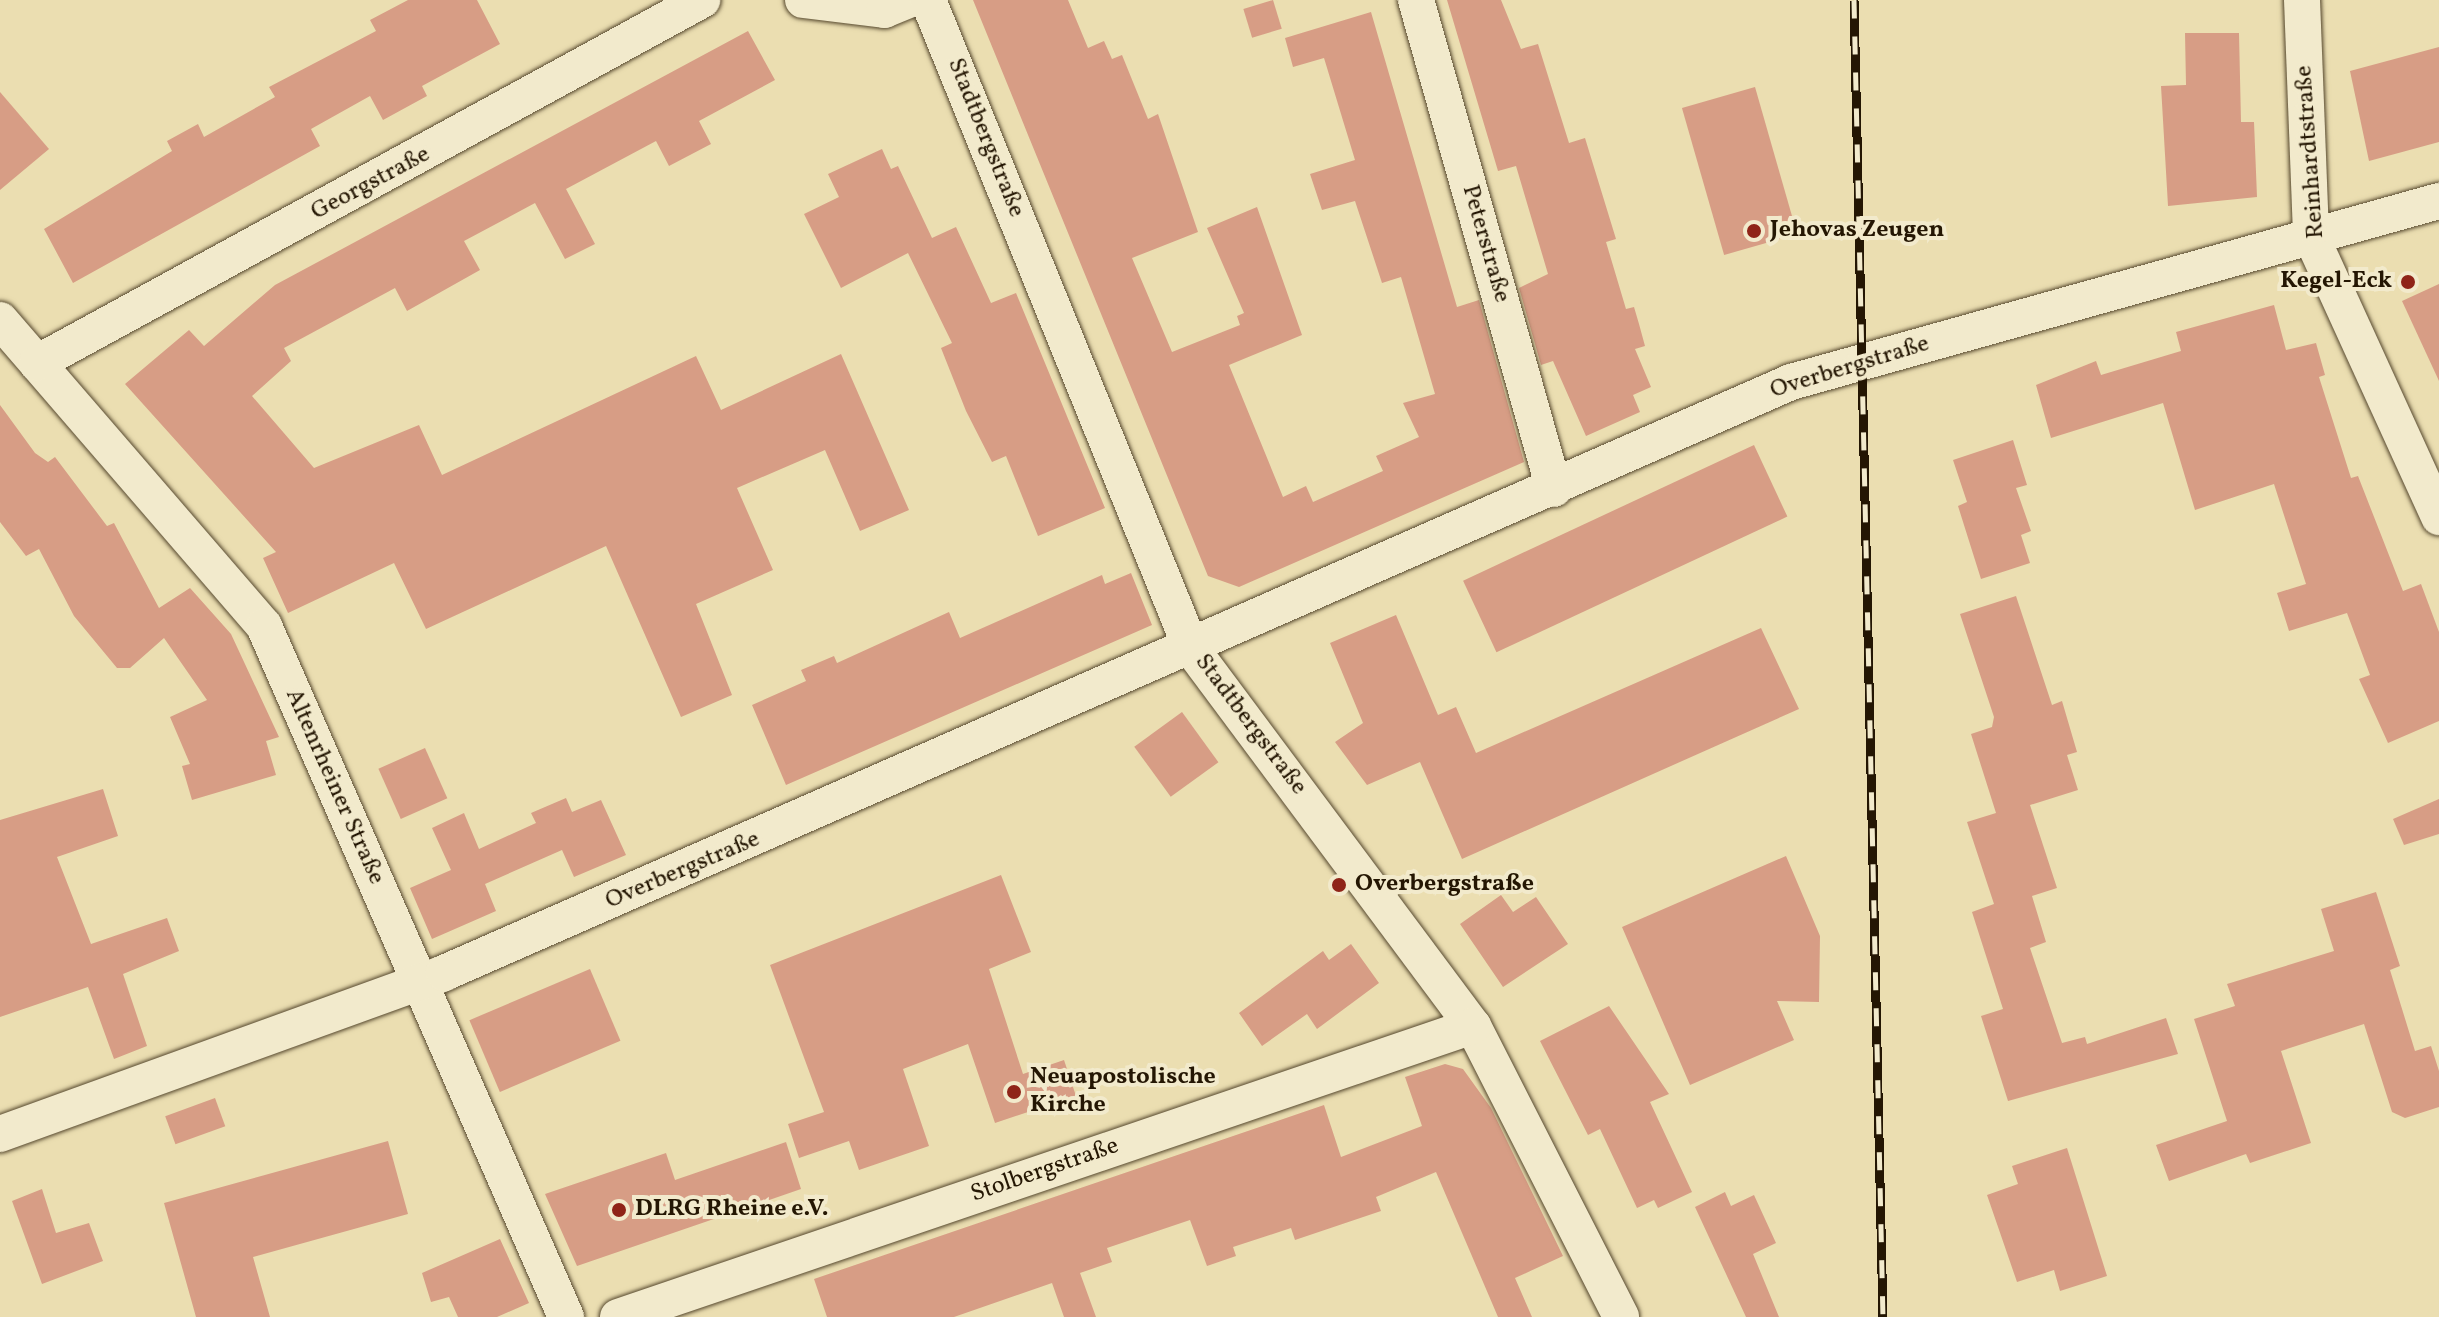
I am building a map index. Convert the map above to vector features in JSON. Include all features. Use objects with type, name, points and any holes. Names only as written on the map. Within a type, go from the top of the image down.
[{"type":"street","name":"Georgstraße","points":[[37,363],[702,0]]},
{"type":"street","points":[[803,0],[884,10],[909,0]]},
{"type":"street","name":"Stadtbergstraße","points":[[928,0],[1191,648],[1473,1026],[1621,1317]]},
{"type":"street","name":"Peterstraße","points":[[1416,0],[1554,489]]},
{"type":"street","name":"Reinhardtstraße","points":[[2302,0],[2311,236],[2439,517]]},
{"type":"street","name":"Overbergstraße","points":[[0,1134],[420,983],[1554,489],[1791,382],[2439,201]]},
{"type":"street","name":"Altenrheiner Straße","points":[[0,320],[264,626],[566,1317]]},
{"type":"street","name":"Stolbergstraße","points":[[618,1317],[1473,1026]]},
{"type":"building","points":[[408,0],[477,0],[500,44],[422,86],[427,96],[383,120],[370,96],[311,129],[320,146],[73,283],[44,229],[172,151],[167,141],[198,124],[204,137],[275,97],[269,87],[376,31],[370,20]]},
{"type":"building","points":[[973,0],[1068,0],[1088,48],[1104,41],[1112,59],[1122,55],[1148,119],[1158,114],[1198,232],[1132,258],[1172,352],[1240,325],[1237,316],[1244,313],[1207,228],[1257,207],[1302,335],[1229,365],[1283,497],[1306,486],[1313,502],[1383,471],[1376,456],[1419,437],[1403,403],[1435,394],[1401,277],[1382,283],[1355,201],[1322,210],[1310,174],[1355,160],[1324,58],[1293,67],[1285,38],[1371,12],[1457,307],[1479,300],[1524,462],[1239,587],[1208,576]]},
{"type":"building","points":[[1273,0],[1282,29],[1252,38],[1243,9]]},
{"type":"building","points":[[1447,0],[1501,0],[1521,49],[1538,44],[1569,143],[1585,138],[1616,239],[1606,242],[1626,309],[1634,307],[1645,346],[1635,349],[1651,387],[1633,395],[1640,412],[1586,436],[1553,361],[1541,365],[1519,288],[1548,274],[1516,166],[1498,171]]},
{"type":"building","points":[[748,31],[775,80],[699,121],[711,144],[669,166],[656,141],[566,189],[595,244],[565,259],[535,203],[464,241],[480,270],[407,311],[395,288],[284,348],[291,361],[252,396],[314,468],[419,425],[442,475],[696,356],[721,410],[841,354],[909,510],[860,531],[825,450],[737,488],[773,570],[696,604],[732,695],[681,717],[606,546],[426,629],[394,563],[288,613],[263,558],[276,552],[125,384],[189,330],[204,346],[275,285]]},
{"type":"building","points":[[2185,33],[2239,33],[2241,122],[2254,122],[2257,197],[2168,206],[2161,86],[2186,85]]},
{"type":"building","points":[[2439,47],[2439,142],[2369,161],[2350,71]]},
{"type":"building","points":[[1755,87],[1797,234],[1724,255],[1682,108]]},
{"type":"building","points":[[0,92],[49,149],[0,190]]},
{"type":"building","points":[[882,149],[891,169],[898,166],[932,238],[956,227],[991,303],[1016,293],[1105,508],[1038,536],[1006,456],[992,462],[966,411],[941,348],[952,343],[908,253],[841,288],[804,214],[839,197],[828,174]]},
{"type":"building","points":[[2439,284],[2439,381],[2402,301]]},
{"type":"building","points":[[2274,305],[2286,350],[2316,343],[2325,375],[2319,377],[2351,478],[2358,476],[2403,591],[2421,584],[2439,632],[2439,721],[2388,743],[2359,679],[2370,675],[2347,613],[2289,631],[2277,593],[2306,584],[2274,484],[2195,510],[2163,403],[2051,438],[2036,385],[2096,361],[2101,375],[2181,351],[2176,332]]},
{"type":"building","points":[[0,405],[35,453],[48,462],[55,457],[107,526],[114,523],[159,608],[190,588],[231,634],[279,737],[266,741],[276,775],[192,800],[182,766],[190,764],[170,717],[207,700],[164,638],[130,668],[117,668],[74,616],[39,549],[26,556],[0,522]]},
{"type":"building","points":[[2013,440],[2027,485],[2016,488],[2031,531],[2021,535],[2030,563],[1981,579],[1958,506],[1967,502],[1953,460]]},
{"type":"building","points":[[1754,445],[1787,517],[1496,652],[1463,581]]},
{"type":"building","points":[[1131,573],[1152,625],[786,785],[752,705],[806,681],[801,670],[834,656],[837,663],[949,612],[960,638],[1102,575],[1105,584]]},
{"type":"building","points":[[2016,596],[2052,705],[2062,701],[2077,752],[2067,755],[2078,790],[2030,805],[2057,888],[2032,896],[2046,942],[2030,948],[2062,1043],[2085,1037],[2087,1044],[2166,1018],[2178,1054],[2008,1101],[1981,1016],[2003,1009],[1972,912],[1994,904],[1967,822],[1996,813],[1971,734],[1992,727],[1994,717],[1960,614]]},
{"type":"building","points":[[1396,615],[1438,715],[1456,707],[1476,753],[1761,628],[1799,709],[1462,859],[1420,762],[1367,785],[1335,742],[1363,723],[1330,643]]},
{"type":"building","points":[[1182,712],[1218,762],[1171,797],[1134,747]]},
{"type":"building","points":[[425,748],[447,798],[401,819],[378,769]]},
{"type":"building","points":[[103,789],[118,836],[57,857],[91,944],[167,918],[179,951],[123,974],[147,1046],[114,1059],[88,987],[0,1017],[0,820]]},
{"type":"building","points":[[566,798],[572,812],[601,800],[626,855],[574,877],[562,850],[485,884],[496,911],[432,939],[410,888],[451,870],[432,828],[464,813],[479,849],[536,823],[531,813]]},
{"type":"building","points":[[2439,799],[2439,834],[2404,845],[2393,819]]},
{"type":"building","points":[[1786,856],[1820,936],[1819,1002],[1777,1001],[1794,1040],[1690,1085],[1622,927]]},
{"type":"building","points":[[1001,875],[1031,952],[989,969],[1023,1074],[1064,1060],[1076,1096],[995,1123],[968,1044],[903,1069],[929,1146],[859,1170],[849,1141],[799,1158],[788,1124],[824,1112],[770,965]]},
{"type":"building","points":[[2376,892],[2400,966],[2390,970],[2415,1051],[2431,1046],[2439,1071],[2439,1107],[2405,1118],[2392,1112],[2364,1024],[2281,1051],[2311,1143],[2250,1163],[2246,1154],[2169,1181],[2156,1145],[2227,1121],[2194,1019],[2235,1006],[2227,984],[2334,951],[2321,909]]},
{"type":"building","points":[[1501,895],[1513,912],[1536,897],[1568,944],[1503,987],[1460,924]]},
{"type":"building","points":[[1351,944],[1379,983],[1317,1029],[1307,1014],[1262,1046],[1239,1013],[1323,951],[1329,960]]},
{"type":"building","points":[[590,969],[620,1041],[500,1092],[469,1020]]},
{"type":"building","points":[[1609,1006],[1669,1094],[1650,1102],[1692,1192],[1658,1208],[1654,1200],[1637,1208],[1600,1129],[1588,1135],[1540,1041]]},
{"type":"building","points":[[1445,1064],[1463,1069],[1491,1108],[1563,1256],[1515,1278],[1532,1317],[1498,1317],[1436,1172],[1376,1197],[1381,1211],[1295,1240],[1291,1228],[1233,1247],[1236,1256],[1207,1266],[1190,1220],[1107,1248],[1112,1262],[1080,1273],[1096,1317],[1064,1317],[1052,1283],[954,1317],[827,1317],[814,1279],[1324,1105],[1341,1157],[1422,1126],[1405,1077]]},
{"type":"building","points":[[215,1098],[225,1126],[175,1144],[165,1116]]},
{"type":"building","points":[[388,1141],[408,1214],[253,1257],[270,1317],[196,1317],[164,1203]]},
{"type":"building","name":"DLRG Rheine e.V.","points":[[786,1142],[801,1189],[577,1266],[545,1194],[666,1153],[675,1180]]},
{"type":"building","points":[[2067,1148],[2107,1276],[2060,1291],[2054,1270],[2017,1282],[1987,1195],[2018,1184],[2012,1166]]},
{"type":"building","points":[[42,1189],[56,1233],[89,1223],[103,1261],[42,1284],[12,1201]]},
{"type":"building","points":[[1725,1192],[1731,1206],[1754,1195],[1776,1243],[1753,1254],[1779,1317],[1746,1317],[1695,1207]]},
{"type":"building","points":[[500,1239],[529,1303],[497,1317],[458,1317],[449,1297],[431,1302],[422,1273]]},
{"type":"railway","points":[[1854,0],[1883,1317]]},
{"type":"place","name":"Jehovas Zeugen","points":[[1754,231]]},
{"type":"place","name":"Kegel-Eck","points":[[2408,282]]},
{"type":"place","name":"Overbergstraße","points":[[1339,885]]},
{"type":"place","name":"Neuapostolische Kirche","points":[[1014,1092]]},
{"type":"place","name":"DLRG Rheine e.V.","points":[[619,1210]]}]
